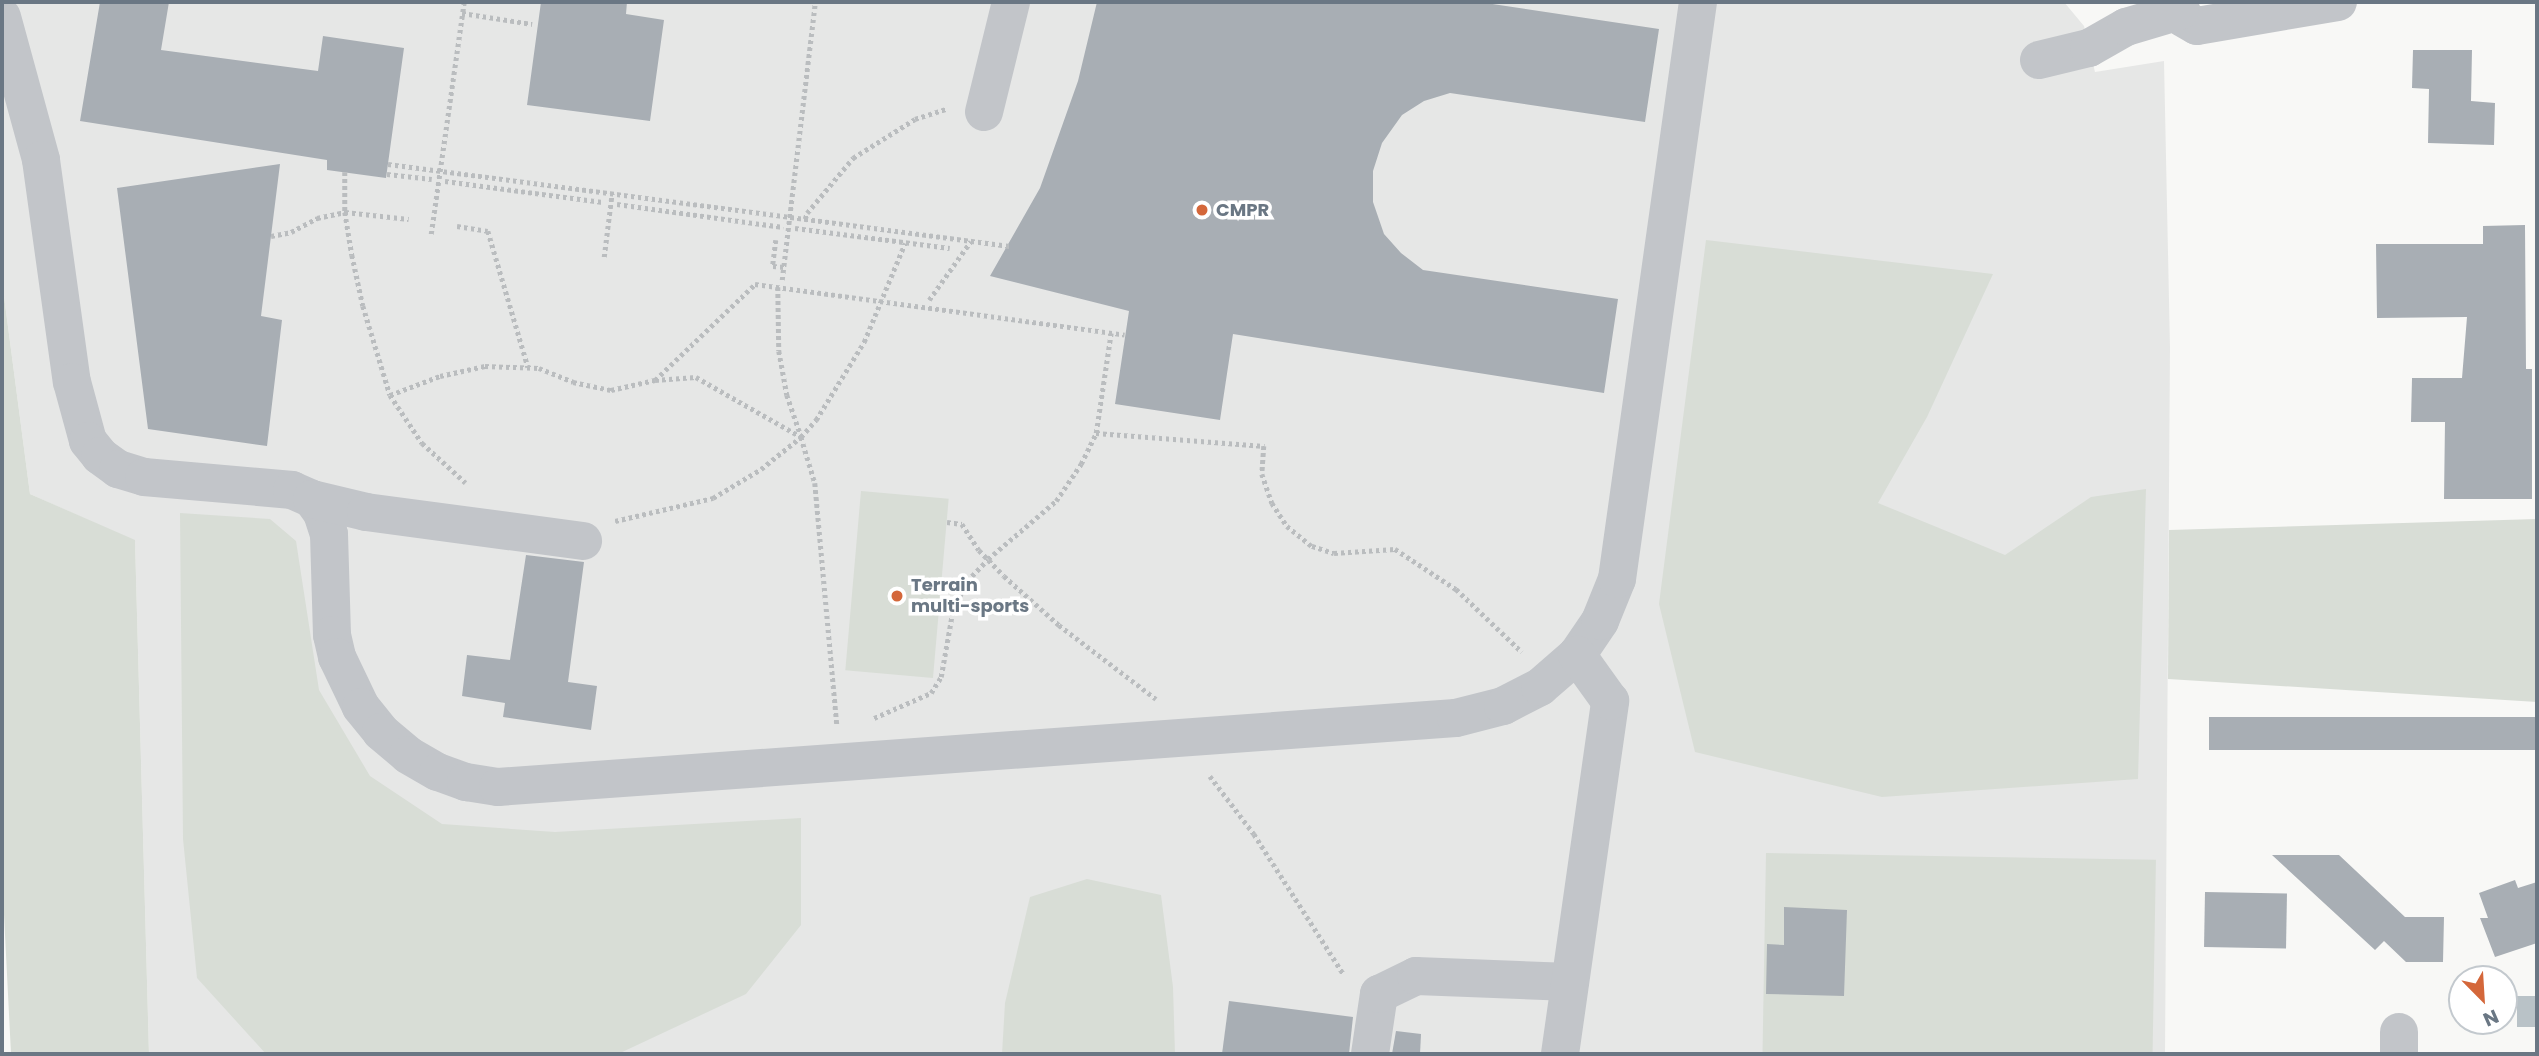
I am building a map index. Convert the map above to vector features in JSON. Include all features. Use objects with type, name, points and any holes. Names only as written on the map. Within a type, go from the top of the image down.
[{"type":"street","points":[[984,112],[1012,2]]},
{"type":"street","points":[[312,499],[322,513],[329,534],[332,635],[337,657],[356,699],[381,732],[408,755],[438,772],[466,782],[498,787],[1175,739],[1456,718],[1503,706],[1540,687],[1563,667],[1600,621],[1617,579],[1698,2]]},
{"type":"street","points":[[2039,60],[2089,48],[2126,27],[2179,6],[2183,18],[2197,26],[2338,2]]},
{"type":"street","points":[[2,17],[41,160],[72,382],[88,441],[100,456],[118,470],[144,477],[292,490],[312,499],[366,512],[596,532]]},
{"type":"street","points":[[1560,1054],[1610,701],[1563,667]]},
{"type":"street","points":[[1370,1054],[1379,994],[1416,976],[1570,982]]},
{"type":"path","points":[[431,234],[464,2]]},
{"type":"path","points":[[782,280],[815,2]]},
{"type":"path","points":[[462,13],[531,24]]},
{"type":"path","points":[[805,219],[807,213],[853,158],[881,138],[915,119],[943,108],[984,112]]},
{"type":"path","points":[[388,164],[1010,246]]},
{"type":"path","points":[[345,172],[345,212],[363,306],[390,395],[422,443],[472,488]]},
{"type":"path","points":[[387,174],[432,179]]},
{"type":"path","points":[[445,181],[603,202]]},
{"type":"path","points":[[604,257],[612,193]]},
{"type":"path","points":[[617,204],[779,228]]},
{"type":"path","points":[[271,236],[291,232],[317,218],[345,212],[409,219]]},
{"type":"path","points":[[457,226],[488,231],[528,368]]},
{"type":"path","points":[[795,228],[950,248]]},
{"type":"path","points":[[776,240],[773,267],[784,268]]},
{"type":"path","points":[[929,300],[971,241]]},
{"type":"path","points":[[596,532],[713,498],[761,469],[801,437],[838,386],[882,302],[905,243]]},
{"type":"path","points":[[655,380],[755,284],[1125,335]]},
{"type":"path","points":[[778,287],[779,351],[787,395],[815,483],[838,729],[848,725]]},
{"type":"path","points":[[867,720],[931,693],[942,677],[953,609],[967,582],[988,559],[1056,501],[1081,464],[1096,433],[1111,333]]},
{"type":"path","points":[[390,395],[440,376],[485,366],[540,368],[573,382],[611,390],[655,380],[696,377],[801,437]]},
{"type":"path","points":[[1096,433],[1264,446],[1262,474],[1272,503],[1287,526],[1312,546],[1334,553],[1395,549],[1419,562],[1563,667]]},
{"type":"path","points":[[947,522],[962,524],[988,559],[1059,625],[1156,698],[1175,739],[1254,834],[1333,962],[1358,991],[1379,994]]},
{"type":"shaded area","points":[[2,2],[2064,2],[2084,26],[2095,72],[2164,61],[2170,348],[2165,1054],[149,1054],[135,541],[30,494],[2,281]]},
{"type":"shaded area","points":[[1706,240],[1993,274],[1927,417],[1878,503],[2005,555],[2091,497],[2146,489],[2138,779],[1882,797],[1695,752],[1659,604]]},
{"type":"shaded area","points":[[2,281],[30,494],[135,540],[149,1054],[11,1054],[2,875]]},
{"type":"shaded area","name":"Terrain multi-sports","points":[[861,491],[949,499],[933,678],[845,670]]},
{"type":"shaded area","points":[[180,513],[270,519],[296,541],[319,690],[370,776],[442,824],[555,832],[801,818],[801,925],[746,994],[618,1054],[266,1054],[197,978],[183,839]]},
{"type":"shaded area","points":[[2537,519],[2537,702],[2168,679],[2169,530]]},
{"type":"shaded area","points":[[1766,853],[2156,860],[2153,1054],[1762,1054]]},
{"type":"shaded area","points":[[1087,879],[1161,895],[1173,987],[1175,1054],[1002,1054],[1005,1003],[1030,897]]},
{"type":"shaded area","points":[[2518,996],[2537,996],[2537,1027],[2518,1027]]},
{"type":"building","points":[[100,2],[169,2],[161,50],[318,71],[323,36],[404,48],[386,178],[327,170],[327,160],[80,121]]},
{"type":"building","points":[[541,2],[627,2],[626,14],[664,20],[650,121],[527,105]]},
{"type":"building","name":"CMPR","points":[[1097,2],[1479,2],[1659,29],[1645,122],[1450,93],[1424,101],[1402,115],[1382,143],[1373,171],[1373,202],[1384,234],[1401,253],[1423,270],[1618,299],[1604,393],[1233,334],[1220,420],[1115,404],[1129,311],[990,276],[1040,188],[1078,81]]},
{"type":"building","points":[[2413,50],[2472,50],[2471,101],[2495,103],[2494,145],[2428,143],[2429,89],[2412,88]]},
{"type":"building","points":[[280,164],[261,316],[282,320],[267,446],[148,429],[117,188]]},
{"type":"building","points":[[2525,225],[2526,369],[2532,369],[2532,499],[2444,499],[2445,422],[2411,422],[2412,378],[2462,378],[2467,317],[2377,318],[2376,244],[2483,244],[2483,226]]},
{"type":"building","points":[[526,555],[584,562],[568,682],[597,686],[591,730],[503,717],[505,703],[462,696],[467,655],[510,660]]},
{"type":"building","points":[[2209,717],[2537,717],[2537,750],[2209,750]]},
{"type":"building","points":[[2272,855],[2339,855],[2405,917],[2444,917],[2443,962],[2406,962],[2384,941],[2375,950]]},
{"type":"building","points":[[2515,880],[2518,888],[2537,882],[2537,943],[2495,957],[2480,918],[2488,918],[2479,893]]},
{"type":"building","points":[[2205,892],[2287,893],[2286,948],[2204,947]]},
{"type":"building","points":[[1784,907],[1847,910],[1844,996],[1766,994],[1767,944],[1784,945]]},
{"type":"building","points":[[1229,1001],[1353,1017],[1349,1054],[1222,1054]]},
{"type":"building","points":[[1396,1031],[1421,1034],[1420,1054],[1392,1054]]},
{"type":"place","name":"CMPR","points":[[1202,210]]},
{"type":"place","name":"Terrain multi-sports","points":[[897,596]]}]
